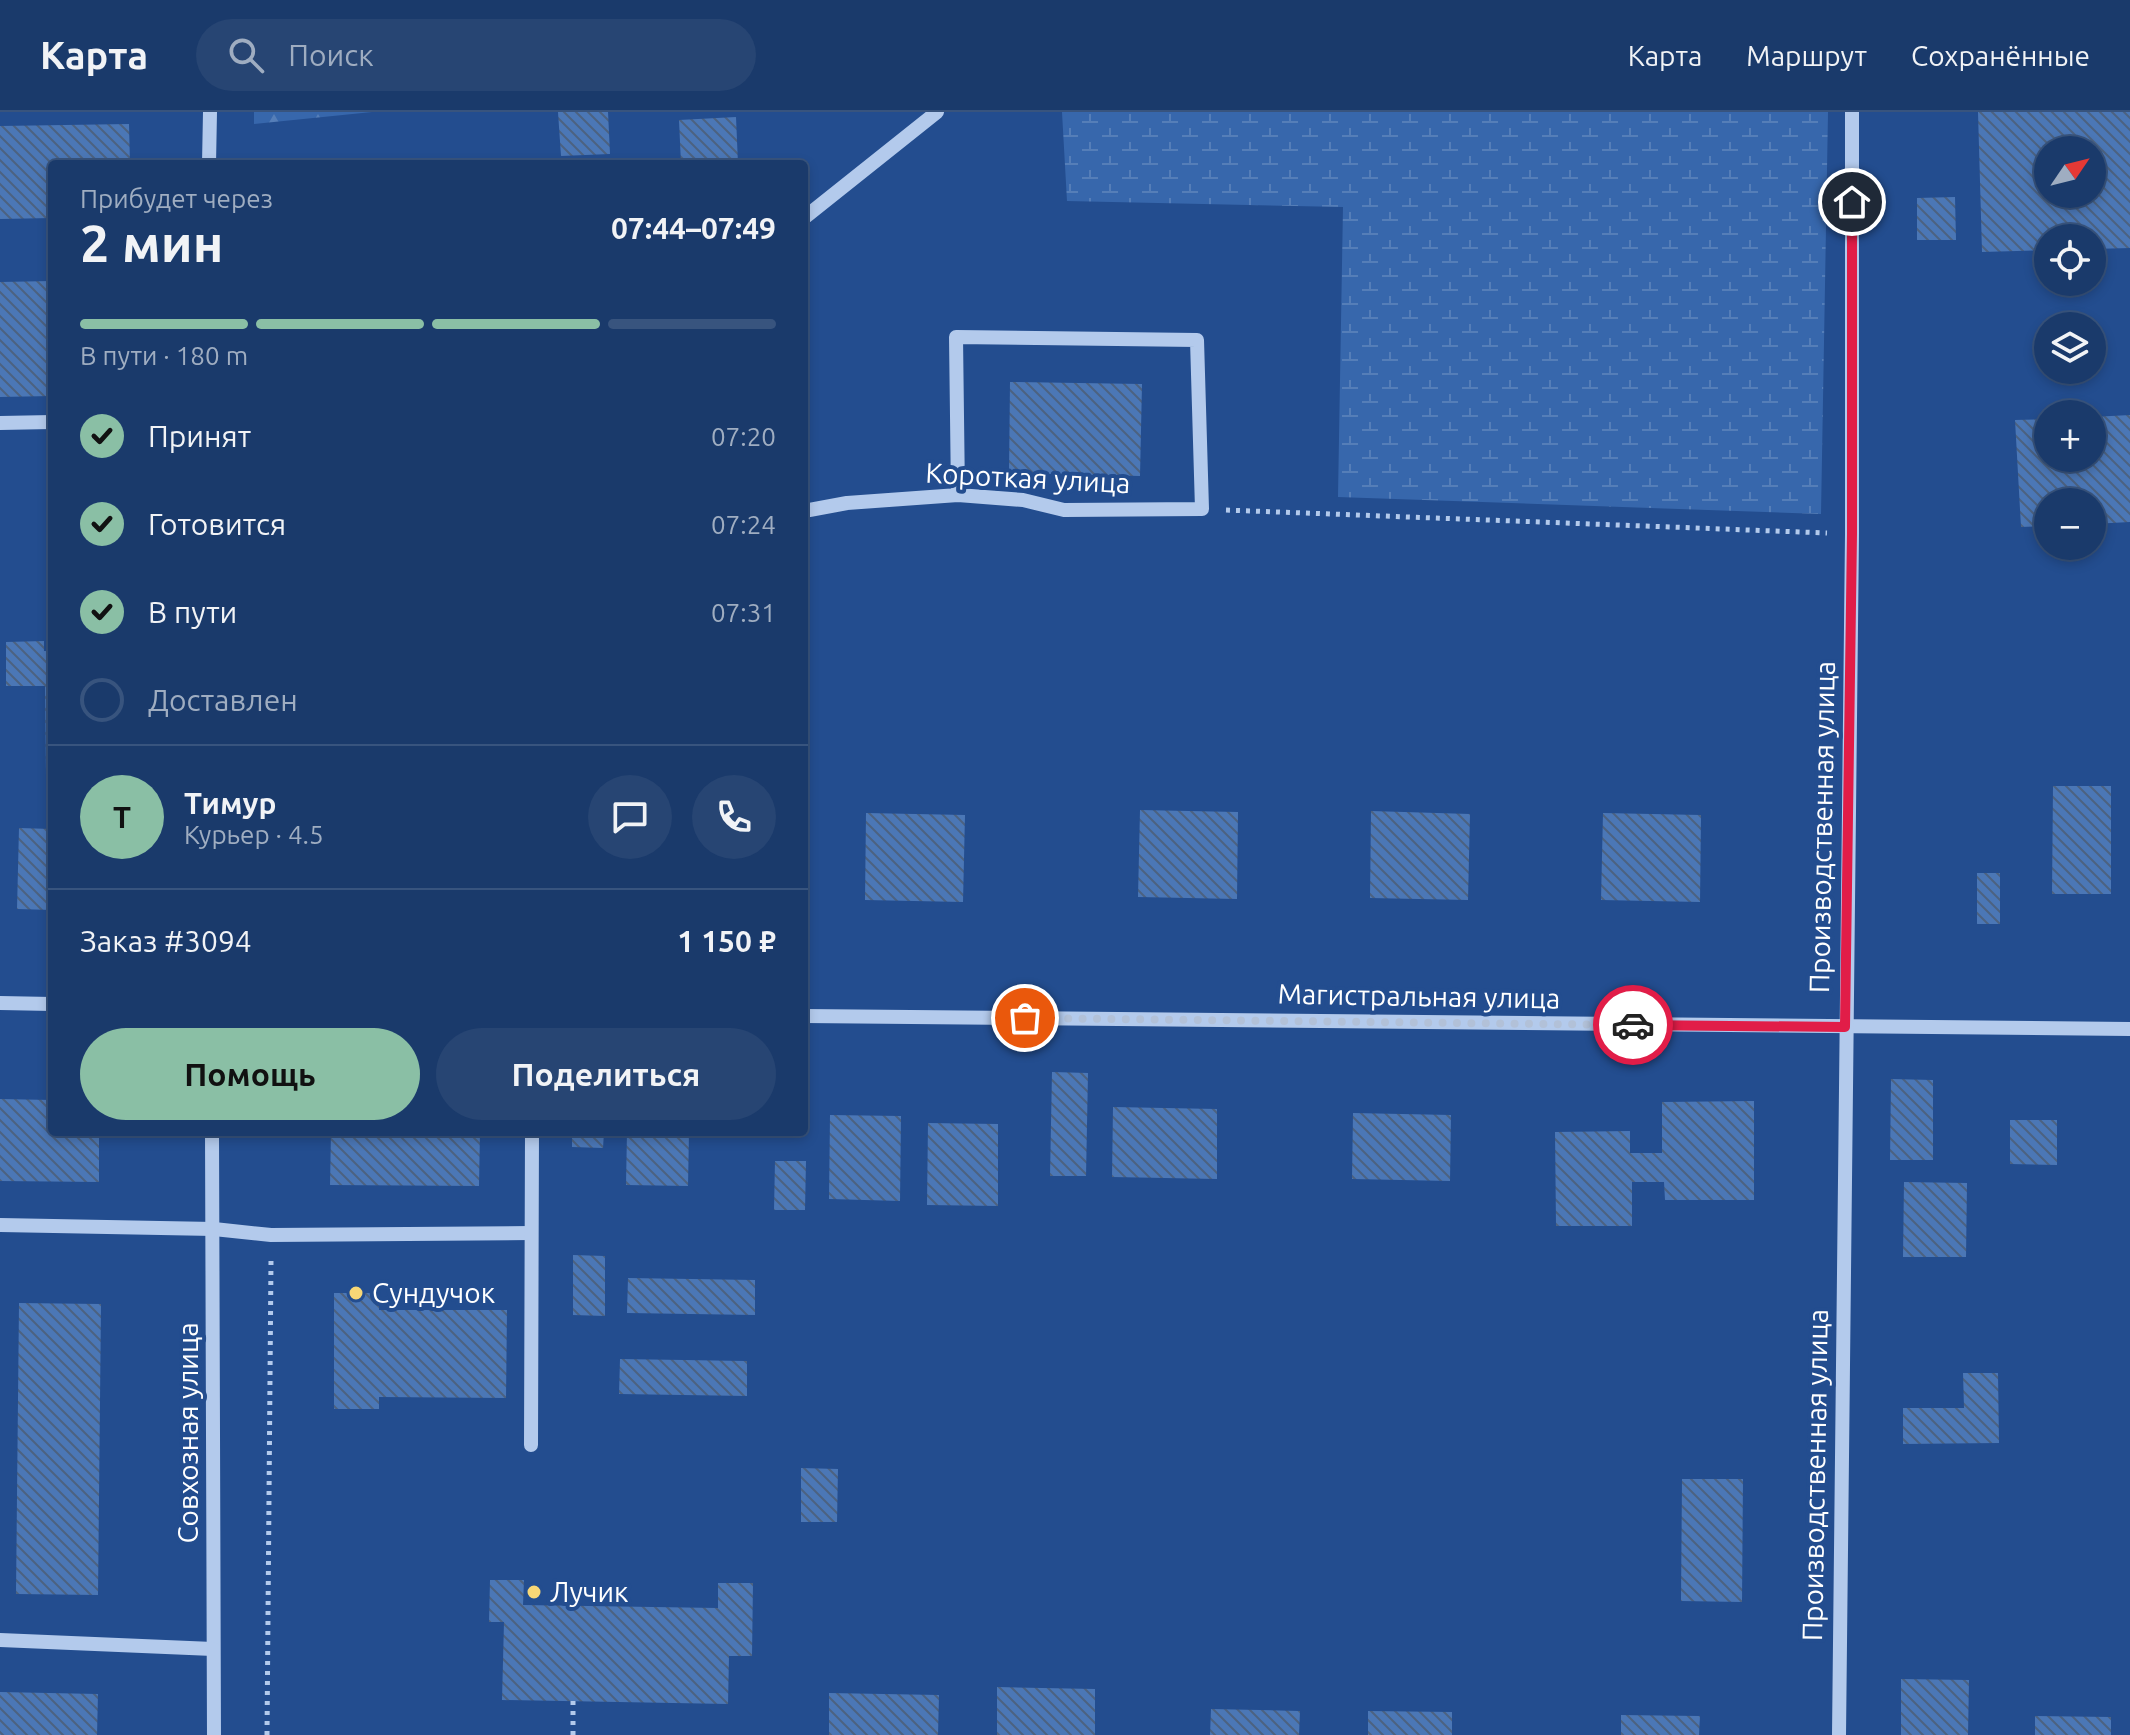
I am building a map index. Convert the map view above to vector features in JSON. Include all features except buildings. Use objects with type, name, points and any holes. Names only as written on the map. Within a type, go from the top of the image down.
[{"type":"street","points":[[209,160],[210,112]]},
{"type":"street","points":[[808,215],[937,112]]},
{"type":"street","name":"Производственная улица","points":[[1839,1735],[1852,534],[1852,112]]},
{"type":"street","points":[[958,495],[956,337],[1197,340],[1202,509]]},
{"type":"street","points":[[0,423],[48,422]]},
{"type":"street","name":"Короткая улица","points":[[808,510],[847,503],[958,495],[1023,500],[1064,510],[1202,509]]},
{"type":"street","points":[[0,1003],[48,1004]]},
{"type":"street","name":"Магистральная улица","points":[[808,1016],[2130,1029]]},
{"type":"street","name":"Совхозная улица","points":[[212,1136],[214,1735]]},
{"type":"street","points":[[531,1445],[532,1136]]},
{"type":"street","points":[[0,1225],[214,1229],[271,1235],[531,1233]]},
{"type":"street","points":[[0,1640],[213,1649]]},
{"type":"path","points":[[1202,509],[1852,534]]},
{"type":"path","points":[[267,1735],[271,1235]]},
{"type":"path","points":[[573,1701],[573,1735]]},
{"type":"green space","points":[[254,112],[372,112],[254,124]]},
{"type":"green space","points":[[1062,112],[1828,112],[1821,514],[1338,497],[1343,207],[1067,201]]},
{"type":"way so far","points":[[1025,1018],[1633,1025]]},
{"type":"place","name":"Сундучок","points":[[356,1293]]},
{"type":"place","name":"Лучик","points":[[534,1592]]},
{"type":"route","points":[[1633,1025],[1845,1027],[1852,534],[1852,202]]}]
